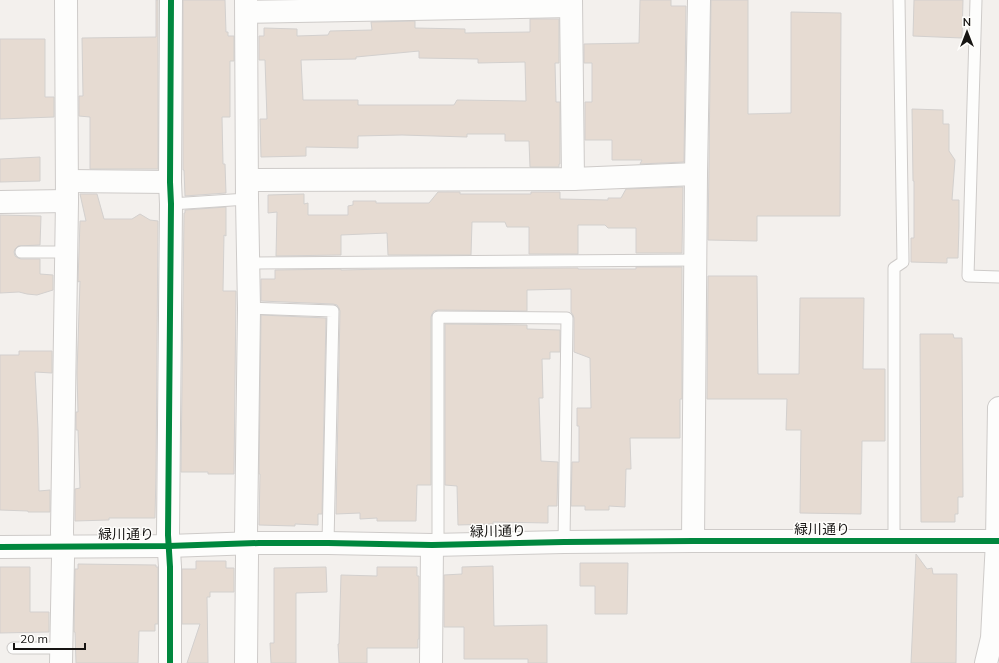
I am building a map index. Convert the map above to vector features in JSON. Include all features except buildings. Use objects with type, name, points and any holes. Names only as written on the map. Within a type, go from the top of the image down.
[{"type":"street","points":[[61,655],[67,191],[66,0]]},
{"type":"street","points":[[170,663],[170,567],[168,546],[171,0]]},
{"type":"street","points":[[693,541],[699,0]]},
{"type":"street","points":[[246,663],[249,308],[246,6],[571,3],[573,179]]},
{"type":"street","points":[[247,190],[696,174]]},
{"type":"street","points":[[0,202],[67,191],[170,182]]},
{"type":"street","points":[[986,663],[992,638],[998,541],[999,408]]},
{"type":"street","name":"緑川通り","points":[[0,547],[328,543],[435,545],[693,541],[998,541]]},
{"type":"street","points":[[431,663],[435,545]]},
{"type":"lane","points":[[894,541],[894,268],[903,262],[899,0]]},
{"type":"lane","points":[[976,0],[968,276],[999,277]]},
{"type":"lane","points":[[171,204],[247,190]]},
{"type":"lane","points":[[21,252],[66,252]]},
{"type":"lane","points":[[248,264],[696,260]]},
{"type":"lane","points":[[249,308],[332,311],[328,543]]},
{"type":"lane","points":[[435,545],[438,317],[566,318],[564,542]]},
{"type":"lane","points":[[13,648],[61,655]]},
{"type":"cycle path","points":[[170,663],[170,567],[168,535],[171,0]]},
{"type":"cycle path","points":[[0,547],[168,546],[259,543],[432,545],[693,541],[999,541]]}]
